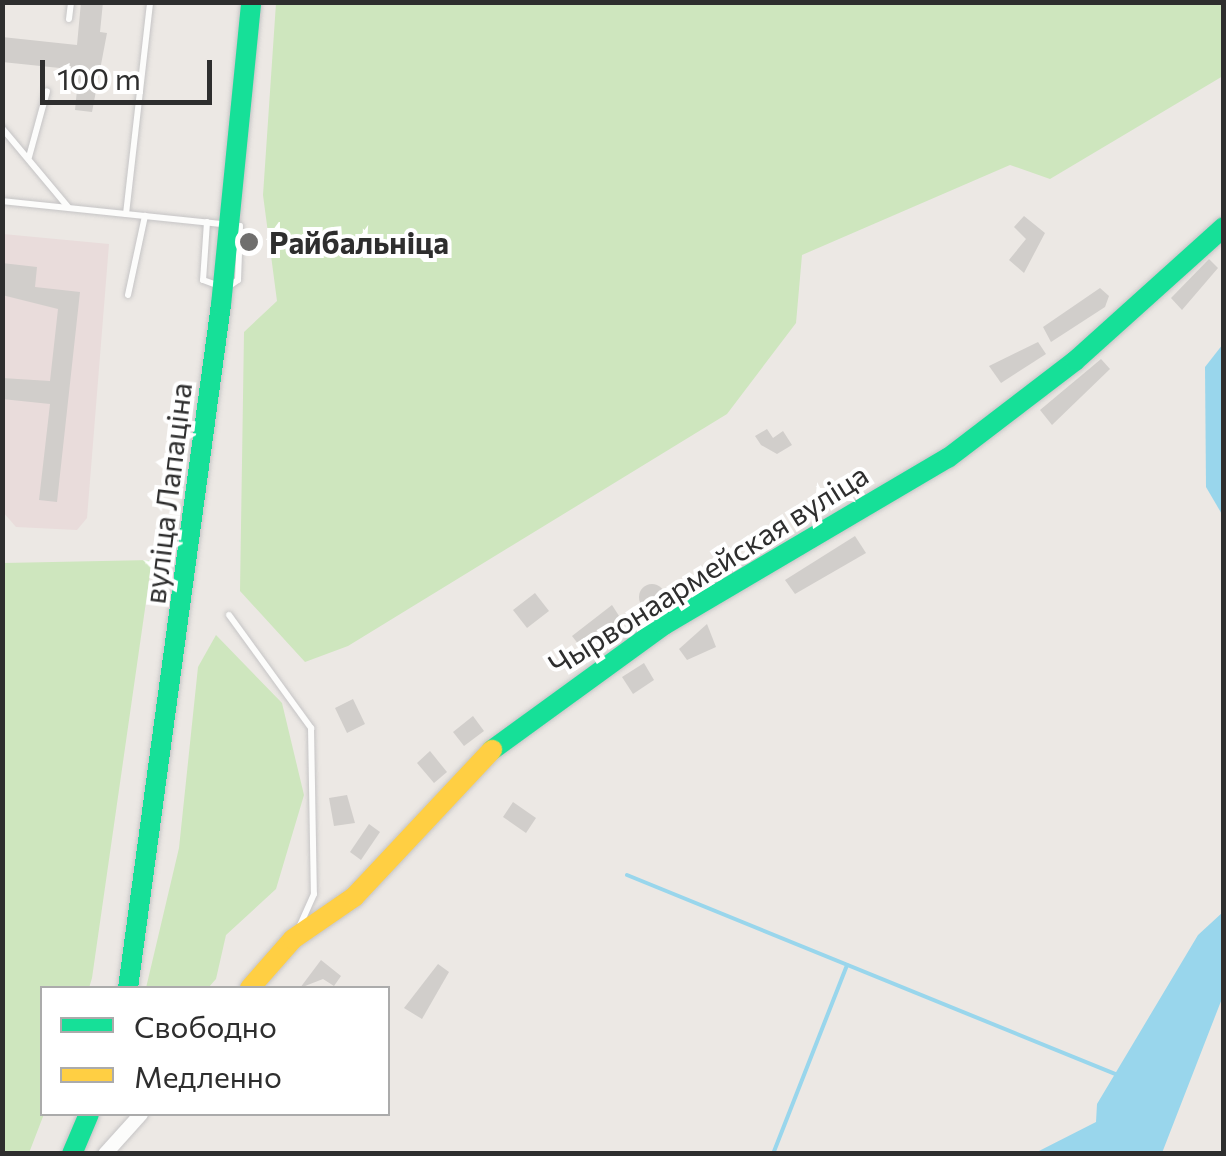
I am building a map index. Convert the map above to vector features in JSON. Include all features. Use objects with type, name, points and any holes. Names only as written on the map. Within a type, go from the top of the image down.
[{"type":"street","name":"вуліца Лапаціна","points":[[128,986],[222,285],[217,223],[252,2]]},
{"type":"street","name":"Чырвонаармейская вуліца","points":[[252,986],[293,939],[338,913],[421,816],[524,720],[664,625],[948,458],[1075,360],[1224,227]]},
{"type":"street","points":[[72,1154],[88,1116]]},
{"type":"street","points":[[105,1154],[139,1116]]},
{"type":"lane","points":[[69,19],[71,2]]},
{"type":"lane","points":[[126,214],[150,2]]},
{"type":"lane","points":[[29,157],[48,91]]},
{"type":"lane","points":[[2,128],[68,208]]},
{"type":"lane","points":[[2,201],[217,223]]},
{"type":"lane","points":[[128,295],[145,216]]},
{"type":"lane","points":[[229,615],[313,741],[314,894],[293,939]]},
{"type":"shaded area","points":[[3,234],[109,244],[87,518],[77,530],[16,527],[3,512]]},
{"type":"green space","points":[[276,3],[1223,3],[1223,76],[1050,179],[1010,165],[802,255],[796,323],[727,414],[348,646],[305,662],[240,591],[244,332],[277,301],[263,195]]},
{"type":"green space","points":[[152,560],[92,978],[90,986],[40,986],[40,1116],[43,1116],[29,1153],[3,1153],[3,563]]},
{"type":"green space","points":[[216,635],[282,703],[304,795],[276,889],[226,935],[216,979],[210,986],[146,986],[179,848],[198,667]]},
{"type":"water","points":[[1223,344],[1223,516],[1206,487],[1205,367]]},
{"type":"water","points":[[1223,912],[1223,996],[1162,1153],[1035,1153],[1096,1122],[1097,1104],[1198,935]]},
{"type":"building","points":[[81,2],[103,2],[100,32],[107,33],[92,112],[75,110],[79,70],[2,62],[2,37],[77,45]]},
{"type":"building","points":[[1024,216],[1045,233],[1024,273],[1009,260],[1026,239],[1014,227]]},
{"type":"building","points":[[1209,259],[1218,268],[1182,310],[1171,298]]},
{"type":"building","points":[[2,263],[37,267],[35,287],[80,292],[57,502],[39,500],[50,404],[2,399],[2,378],[50,381],[58,309],[2,295]]},
{"type":"building","points":[[1100,288],[1109,296],[1105,307],[1051,342],[1043,327]]},
{"type":"building","points":[[1038,342],[1046,354],[1001,383],[989,366]]},
{"type":"building","points":[[1101,359],[1110,369],[1052,425],[1040,410]]},
{"type":"building","points":[[767,429],[773,438],[783,431],[792,445],[777,454],[761,445],[755,436]]},
{"type":"building","points":[[855,536],[866,553],[795,594],[785,580]]},
{"type":"building","points":[[652,584],[661,588],[665,597],[661,606],[652,610],[643,606],[639,597],[643,588]]},
{"type":"building","points":[[535,593],[549,611],[527,628],[513,610]]},
{"type":"building","points":[[612,605],[621,619],[586,654],[572,636]]},
{"type":"building","points":[[707,624],[716,647],[687,660],[679,649]]},
{"type":"building","points":[[644,663],[654,680],[633,694],[622,677]]},
{"type":"building","points":[[353,699],[365,724],[347,733],[335,708]]},
{"type":"building","points":[[473,716],[484,731],[464,746],[453,732]]},
{"type":"building","points":[[430,751],[447,772],[434,783],[417,763]]},
{"type":"building","points":[[347,795],[355,823],[334,826],[329,798]]},
{"type":"building","points":[[513,802],[536,818],[526,833],[503,817]]},
{"type":"building","points":[[369,824],[380,832],[361,860],[350,852]]},
{"type":"building","points":[[321,960],[341,976],[334,986],[323,979],[302,986]]},
{"type":"building","points":[[438,964],[449,972],[422,1019],[404,1008]]},
{"type":"waterway","points":[[627,875],[1115,1074]]},
{"type":"waterway","points":[[773,1154],[847,965]]},
{"type":"traffic: fast","points":[[128,986],[221,305],[251,2]]},
{"type":"traffic: fast","points":[[492,750],[664,625],[948,458],[1075,361],[1224,227]]},
{"type":"traffic: fast","points":[[72,1154],[88,1116]]},
{"type":"traffic: slow","points":[[252,986],[293,939],[354,897],[492,750]]},
{"type":"place","name":"Райбальніца","points":[[249,242]]}]
